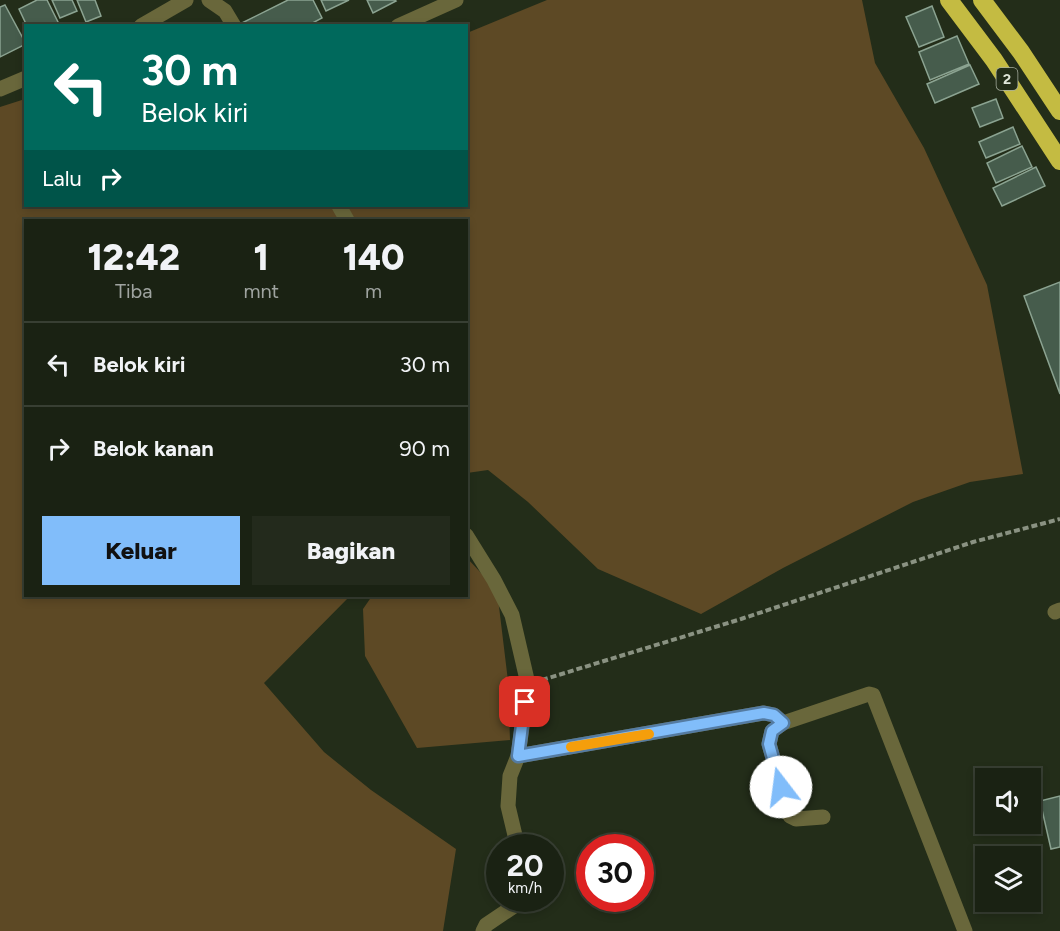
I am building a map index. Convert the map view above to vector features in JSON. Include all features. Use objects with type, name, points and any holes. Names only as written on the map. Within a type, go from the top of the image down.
[{"type":"highway","name":"2","points":[[950,0],[994,60],[1060,161]]},
{"type":"highway","name":"2","points":[[984,1],[1060,111]]},
{"type":"street","points":[[144,24],[186,0]]},
{"type":"street","points":[[209,0],[225,12],[233,24]]},
{"type":"street","points":[[402,24],[456,0]]},
{"type":"street","points":[[0,89],[24,79]]},
{"type":"street","points":[[468,538],[494,579],[512,615],[528,684],[518,756],[510,776],[508,806],[515,834]]},
{"type":"street","points":[[823,817],[796,819],[790,816],[769,744],[772,731],[783,723],[869,694],[873,695],[965,931]]},
{"type":"street","points":[[518,756],[764,713],[774,715],[783,723]]},
{"type":"street","points":[[483,931],[486,926],[506,912]]},
{"type":"path","points":[[528,684],[741,619],[973,542],[1060,519]]},
{"type":"shaded area","points":[[547,0],[862,0],[875,63],[924,148],[987,285],[1023,474],[970,482],[913,502],[783,568],[701,614],[598,569],[528,502],[488,470],[468,473],[468,219],[24,219],[24,597],[349,597],[264,683],[324,752],[371,790],[456,849],[443,931],[0,931],[0,107],[24,99],[24,207],[468,207],[468,33]]},
{"type":"shaded area","points":[[468,559],[497,590],[508,681],[510,740],[417,748],[365,656],[363,609],[371,597],[468,597]]},
{"type":"building","points":[[37,0],[47,0],[59,24],[26,24],[19,9]]},
{"type":"building","points":[[52,0],[72,0],[77,11],[60,18]]},
{"type":"building","points":[[77,0],[95,0],[101,16],[86,22]]},
{"type":"building","points":[[288,0],[313,0],[322,18],[311,24],[242,23]]},
{"type":"building","points":[[321,0],[349,0],[326,11]]},
{"type":"building","points":[[367,0],[395,0],[396,1],[373,13]]},
{"type":"building","points":[[5,5],[24,40],[24,45],[0,57],[0,7]]},
{"type":"building","points":[[932,6],[944,37],[919,47],[906,17]]},
{"type":"building","points":[[957,36],[969,64],[930,80],[919,52]]},
{"type":"building","points":[[970,65],[979,84],[935,103],[927,84]]},
{"type":"building","points":[[996,99],[1003,118],[980,127],[972,108]]},
{"type":"building","points":[[1013,127],[1020,144],[986,158],[979,142]]},
{"type":"building","points":[[1022,146],[1032,167],[996,183],[987,163]]},
{"type":"building","points":[[1036,167],[1045,186],[1002,206],[993,188]]},
{"type":"building","points":[[1060,282],[1060,394],[1024,296]]},
{"type":"building","points":[[1060,796],[1060,847],[1051,849],[1041,801]]},
{"type":"slow traffic","points":[[571,747],[649,734]]},
{"type":"route","points":[[525,702],[518,756],[764,713],[774,715],[783,723],[772,731],[769,744],[781,787]]}]
